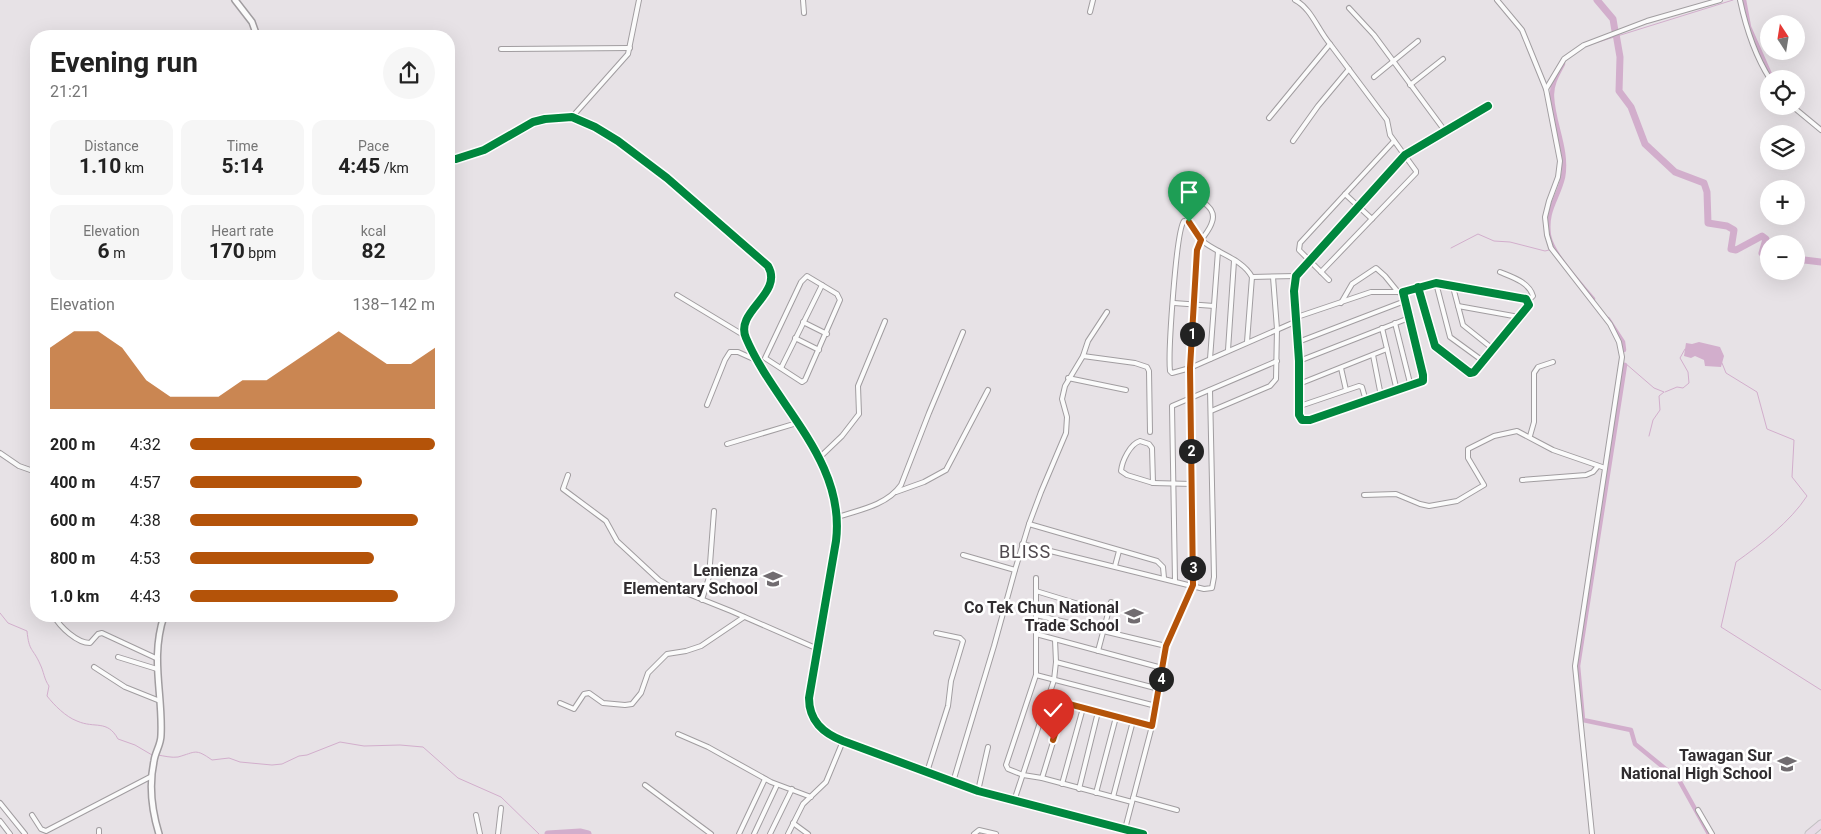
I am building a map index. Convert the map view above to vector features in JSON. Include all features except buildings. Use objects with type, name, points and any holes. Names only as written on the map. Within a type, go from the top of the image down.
[{"type":"highway","points":[[1809,834],[1821,824]]},
{"type":"street","points":[[235,0],[252,22],[255,30]]},
{"type":"street","points":[[572,117],[618,66],[630,48],[640,0]]},
{"type":"street","points":[[803,0],[804,13]]},
{"type":"street","points":[[1090,12],[1093,0]]},
{"type":"street","points":[[1295,0],[1304,5],[1321,34],[1387,120],[1388,132],[1417,173],[1321,272]]},
{"type":"street","points":[[1497,0],[1522,30],[1546,89],[1560,168],[1545,217],[1547,236],[1551,248],[1610,324],[1619,342],[1622,357],[1576,666],[1592,834]]},
{"type":"street","points":[[1546,89],[1564,60],[1584,45],[1647,20],[1720,0]]},
{"type":"street","points":[[1740,0],[1752,42],[1764,70]]},
{"type":"street","points":[[1349,8],[1394,62],[1445,132]]},
{"type":"street","points":[[1374,77],[1418,41]]},
{"type":"street","points":[[1269,118],[1330,44]]},
{"type":"street","points":[[501,49],[630,48]]},
{"type":"street","points":[[1410,85],[1443,59]]},
{"type":"street","points":[[1293,141],[1318,106],[1349,69]]},
{"type":"street","points":[[1341,303],[1353,283],[1376,268],[1385,276],[1405,300],[1424,378],[1421,383],[1411,387],[1305,421],[1300,418],[1300,384],[1294,283],[1296,276],[1405,156],[1488,106]]},
{"type":"street","points":[[1803,115],[1821,130]]},
{"type":"street","points":[[455,159],[484,150],[533,122],[572,117],[595,127],[625,146],[667,178],[768,266],[771,271],[771,283],[767,292],[748,316],[745,323],[745,336],[760,364],[819,458],[831,483],[837,516],[836,538],[809,698],[811,714],[823,730],[843,740],[978,791],[1143,834]]},
{"type":"street","points":[[1330,280],[1299,250],[1300,243],[1394,141]]},
{"type":"street","points":[[1125,829],[1152,726],[1166,646],[1193,585],[1190,368],[1193,304],[1197,250],[1212,222],[1212,210],[1194,193],[1185,177]]},
{"type":"street","points":[[1345,194],[1372,219]]},
{"type":"street","points":[[1247,342],[1252,277],[1247,269],[1201,240],[1189,222],[1182,222],[1177,251],[1170,371],[1177,372],[1190,368],[1277,329],[1297,319],[1371,292],[1400,292],[1436,284],[1528,301]]},
{"type":"street","points":[[1210,359],[1218,251]]},
{"type":"street","points":[[1228,350],[1234,260]]},
{"type":"street","points":[[1418,288],[1436,347],[1470,373],[1483,361],[1519,318],[1529,305],[1528,301],[1533,296],[1514,276],[1500,272]]},
{"type":"street","points":[[760,364],[767,359],[803,279],[809,276],[837,294],[840,300],[827,334],[804,382],[799,382],[767,359]]},
{"type":"street","points":[[1252,277],[1296,276]]},
{"type":"street","points":[[1211,411],[1274,383],[1277,375],[1277,329],[1273,277]]},
{"type":"street","points":[[1436,284],[1450,337],[1483,361]]},
{"type":"street","points":[[780,368],[822,285]]},
{"type":"street","points":[[1452,287],[1465,327],[1493,349]]},
{"type":"street","points":[[677,295],[745,336]]},
{"type":"street","points":[[1298,342],[1405,300]]},
{"type":"street","points":[[1174,304],[1214,306]]},
{"type":"street","points":[[1458,306],[1519,318]]},
{"type":"street","points":[[953,782],[994,646],[1022,544],[1040,492],[1066,432],[1067,417],[1062,393],[1068,378],[1083,356],[1088,341],[1107,312]]},
{"type":"street","points":[[1299,362],[1409,318]]},
{"type":"street","points":[[819,458],[842,436],[859,414],[858,386],[885,321]]},
{"type":"street","points":[[803,322],[827,334]]},
{"type":"street","points":[[1395,324],[1411,387]]},
{"type":"street","points":[[1382,328],[1397,391]]},
{"type":"street","points":[[896,492],[901,485],[963,332]]},
{"type":"street","points":[[795,338],[819,350]]},
{"type":"street","points":[[1300,384],[1387,349]]},
{"type":"street","points":[[706,405],[730,352],[738,352],[760,364]]},
{"type":"street","points":[[1372,355],[1381,396]]},
{"type":"street","points":[[1083,356],[1135,363],[1147,367],[1150,432]]},
{"type":"street","points":[[1175,581],[1171,409],[1174,403],[1210,390],[1277,361]]},
{"type":"street","points":[[1530,436],[1534,422],[1534,373],[1538,368],[1553,362]]},
{"type":"street","points":[[1341,368],[1346,390]]},
{"type":"street","points":[[1068,378],[1126,390]]},
{"type":"street","points":[[1300,406],[1361,386],[1366,401]]},
{"type":"street","points":[[837,516],[872,506],[896,492],[936,477],[946,470],[988,390]]},
{"type":"street","points":[[1022,544],[1208,589],[1212,588],[1214,583],[1210,390]]},
{"type":"street","points":[[727,444],[797,423]]},
{"type":"street","points":[[1364,495],[1400,495],[1426,506],[1457,501],[1484,485],[1467,455],[1467,451],[1471,446],[1497,435],[1517,431],[1530,436],[1548,448],[1605,468]]},
{"type":"street","points":[[1153,483],[1152,448],[1146,443],[1137,442],[1130,449],[1121,471],[1127,475],[1153,483],[1192,484]]},
{"type":"street","points":[[0,453],[19,466],[30,470]]},
{"type":"street","points":[[1522,480],[1586,475],[1593,472],[1598,466]]},
{"type":"street","points":[[568,475],[563,489],[606,521],[613,536],[648,572],[671,587],[818,649]]},
{"type":"street","points":[[702,600],[709,578],[714,511]]},
{"type":"street","points":[[1029,524],[1157,561],[1163,567],[1164,578]]},
{"type":"street","points":[[1115,566],[1119,551]]},
{"type":"street","points":[[963,555],[1015,570]]},
{"type":"street","points":[[1036,578],[1036,675],[1006,765],[1010,771],[1022,775],[1177,810]]},
{"type":"street","points":[[1036,591],[1108,613]]},
{"type":"street","points":[[1098,651],[1111,602]]},
{"type":"street","points":[[1036,615],[1166,646]]},
{"type":"street","points":[[560,703],[574,708],[584,694],[589,693],[603,703],[632,704],[641,693],[648,673],[667,654],[701,646],[744,617]]},
{"type":"street","points":[[60,622],[73,636],[87,644],[101,632],[158,659]]},
{"type":"street","points":[[158,834],[152,776],[154,758],[161,740],[157,669],[159,640],[163,622]]},
{"type":"street","points":[[928,772],[948,706],[952,681],[963,641],[960,638],[936,633]]},
{"type":"street","points":[[1036,634],[1162,668]]},
{"type":"street","points":[[1014,801],[1054,680],[1056,662],[1055,640]]},
{"type":"street","points":[[118,657],[157,669]]},
{"type":"street","points":[[1056,662],[1159,689]]},
{"type":"street","points":[[94,667],[125,687],[160,701]]},
{"type":"street","points":[[1036,675],[1156,706]]},
{"type":"street","points":[[1048,698],[1152,726]]},
{"type":"street","points":[[1042,778],[1065,703]]},
{"type":"street","points":[[1062,784],[1082,708]]},
{"type":"street","points":[[1079,789],[1098,712]]},
{"type":"street","points":[[1096,793],[1116,717]]},
{"type":"street","points":[[1113,797],[1133,721]]},
{"type":"street","points":[[678,734],[708,747],[777,785],[811,797]]},
{"type":"street","points":[[788,834],[803,804],[826,782],[843,740]]},
{"type":"street","points":[[978,791],[988,747]]},
{"type":"street","points":[[41,834],[152,776]]},
{"type":"street","points":[[739,834],[766,779]]},
{"type":"street","points":[[645,785],[712,834]]},
{"type":"street","points":[[754,834],[777,785]]},
{"type":"street","points":[[770,834],[792,789]]},
{"type":"street","points":[[0,803],[25,834]]},
{"type":"street","points":[[498,834],[501,808]]},
{"type":"street","points":[[1698,810],[1712,834]]},
{"type":"street","points":[[32,815],[41,829],[46,831]]},
{"type":"street","points":[[476,815],[480,834]]},
{"type":"street","points":[[0,821],[10,834]]},
{"type":"street","points":[[793,823],[808,834]]},
{"type":"street","points":[[974,834],[979,830],[996,834]]},
{"type":"shaded area","points":[[1699,342],[1720,347],[1724,356],[1721,367],[1705,366],[1704,360],[1695,356],[1691,358],[1684,356],[1686,343]]},
{"type":"waterway","points":[[1597,0],[1613,19],[1615,31]]},
{"type":"waterway","points":[[1595,43],[1733,0]]},
{"type":"waterway","points":[[1744,0],[1749,27],[1768,70]]},
{"type":"waterway","points":[[1616,34],[1620,57],[1619,91],[1631,107],[1645,144],[1675,172],[1704,183],[1707,192],[1708,223],[1727,226],[1734,230],[1731,249],[1736,250],[1760,237]]},
{"type":"waterway","points":[[1563,64],[1555,80],[1552,93],[1553,107],[1564,157],[1564,167],[1561,185],[1550,212],[1549,236],[1561,260],[1593,299]]},
{"type":"waterway","points":[[1451,248],[1478,234],[1494,241],[1510,242],[1545,251],[1549,250]]},
{"type":"waterway","points":[[1805,260],[1821,262]]},
{"type":"waterway","points":[[1608,319],[1623,342],[1624,350]]},
{"type":"waterway","points":[[1665,392],[1677,387],[1683,388],[1689,383],[1688,372],[1680,358],[1685,349]]},
{"type":"waterway","points":[[1625,363],[1654,388],[1664,392],[1659,396],[1660,410],[1653,420],[1649,436]]},
{"type":"waterway","points":[[1722,363],[1726,373],[1757,392],[1767,429],[1794,440],[1792,477],[1807,496],[1784,524],[1736,562],[1721,627],[1821,690]]},
{"type":"waterway","points":[[1625,365],[1578,666],[1583,720],[1631,730],[1635,744],[1679,780],[1709,834]]},
{"type":"waterway","points":[[0,613],[8,623],[27,631],[30,646],[49,686],[47,696],[57,707],[77,721],[109,729],[118,739],[135,745],[152,755]]},
{"type":"waterway","points":[[158,755],[176,757],[199,752],[212,760],[229,758],[240,762],[272,765],[282,764],[340,742],[364,746],[400,745],[423,747],[458,778],[501,797],[539,834]]},
{"type":"waterway","points":[[548,834],[580,832],[588,834]]},
{"type":"cycle path","points":[[1418,287],[1435,346],[1470,373],[1474,372],[1529,305],[1526,299],[1436,283],[1403,292],[1423,381],[1310,420],[1302,420],[1299,415],[1299,361],[1294,291],[1296,276],[1405,155],[1488,106]]},
{"type":"cycle path","points":[[455,159],[484,150],[533,122],[572,117],[595,127],[618,141],[667,178],[768,266],[771,276],[770,285],[747,319],[744,328],[746,338],[759,363],[820,459],[830,485],[836,512],[836,541],[809,698],[814,720],[823,730],[843,741],[978,791],[1143,834]]},
{"type":"place","name":"Lenienza Elementary School","points":[[773,579]]},
{"type":"place","name":"Co Tek Chun National Trade School","points":[[1134,616]]},
{"type":"place","name":"Tawagan Sur National High School","points":[[1787,764]]},
{"type":"district","name":"BLISS","points":[[1025,551]]},
{"type":"route","points":[[1053,740],[1065,703],[1152,726],[1166,646],[1193,585],[1190,368],[1197,250],[1201,240],[1189,222]]}]
